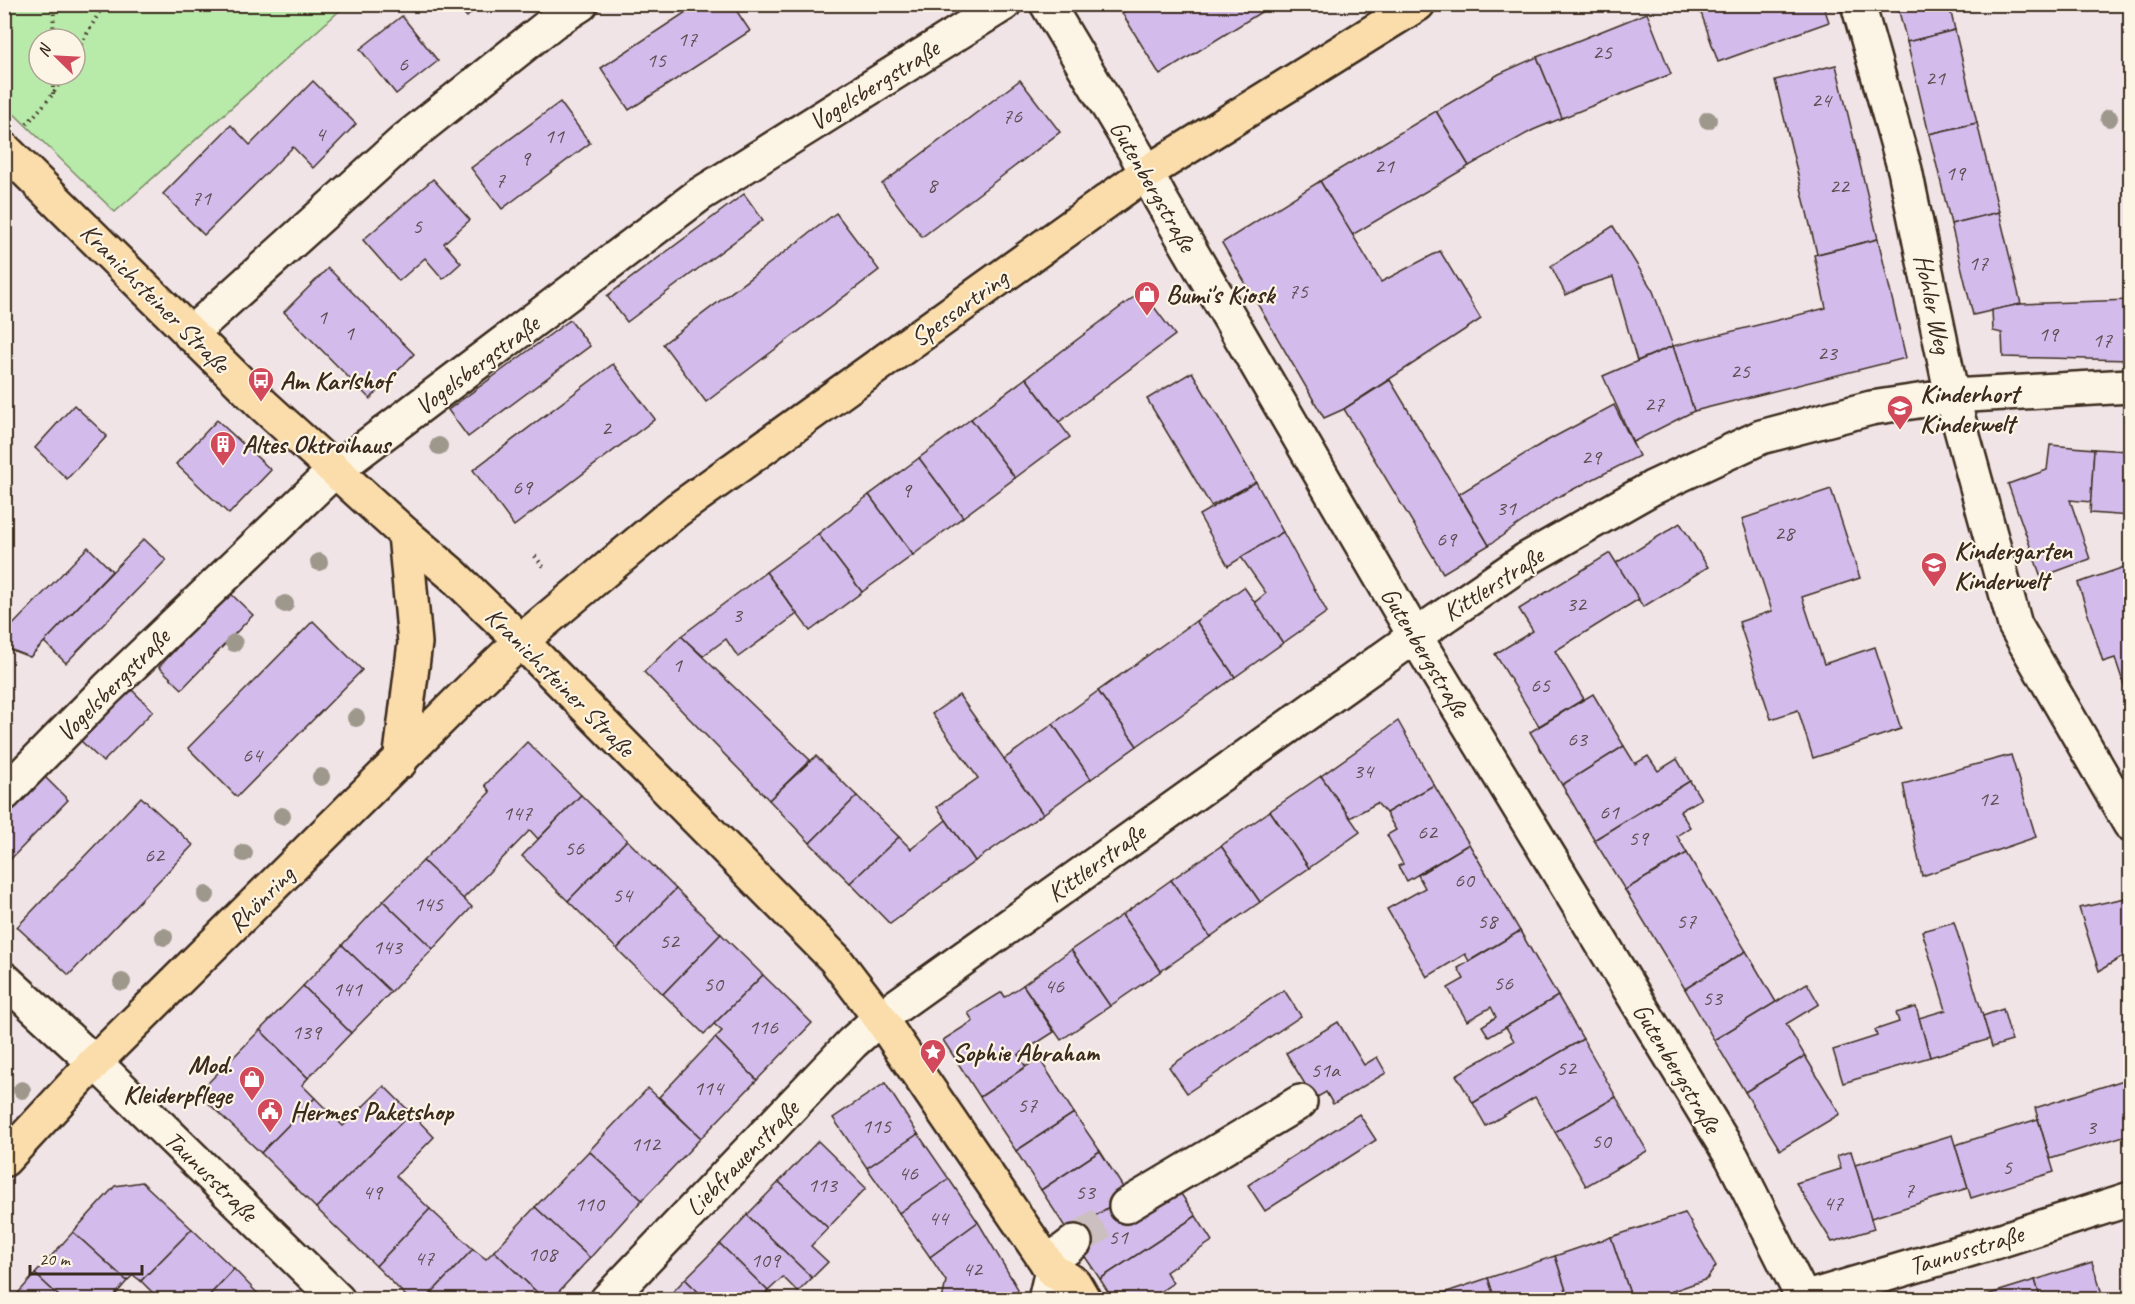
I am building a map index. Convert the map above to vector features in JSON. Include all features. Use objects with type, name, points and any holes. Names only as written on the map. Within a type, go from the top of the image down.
[{"type":"main road","name":"Spessartring","points":[[521,641],[677,510],[1146,173],[1418,4]]},
{"type":"main road","name":"Kranichsteiner Straße","points":[[5,149],[190,334],[334,471],[453,575],[521,641],[835,959],[880,1018],[1050,1283],[1074,1283],[1084,1299]]},
{"type":"main road","points":[[400,762],[414,643],[405,534]]},
{"type":"main road","name":"Rhönring","points":[[4,1160],[94,1063],[521,641]]},
{"type":"street","points":[[190,334],[406,139],[553,22],[580,4]]},
{"type":"street","name":"Vogelsbergstraße","points":[[4,794],[107,689],[334,471],[699,195],[1004,4]]},
{"type":"street","name":"Gutenbergstraße","points":[[1047,4],[1415,636],[1732,1157],[1803,1299]]},
{"type":"street","name":"Hohler Weg","points":[[1858,4],[1905,170],[1952,396],[2014,625],[2130,824]]},
{"type":"street","name":"Kittlerstraße","points":[[880,1018],[1415,636],[1527,559],[1653,488],[1761,437],[1871,408],[1952,396],[2130,386]]},
{"type":"street","name":"Taunusstraße","points":[[4,979],[338,1299]]},
{"type":"street","name":"Liebfrauenstraße","points":[[607,1299],[852,1043],[880,1018]]},
{"type":"street","points":[[1126,1206],[1300,1102]]},
{"type":"street","name":"Taunusstraße","points":[[1803,1299],[2130,1199]]},
{"type":"street","points":[[1050,1283],[1075,1242]]},
{"type":"path","points":[[53,27],[54,4]]},
{"type":"path","points":[[87,34],[104,4]]},
{"type":"path","points":[[52,87],[52,94]]},
{"type":"path","points":[[5,149],[56,87]]},
{"type":"path","points":[[535,556],[546,570]]},
{"type":"green space","points":[[5,4],[346,4],[346,5],[115,212],[5,105]]},
{"type":"building","points":[[455,4],[480,4],[467,17]]},
{"type":"building","points":[[698,4],[732,4],[750,31],[629,110],[601,68]]},
{"type":"building","points":[[1136,4],[1274,4],[1160,75],[1122,13]]},
{"type":"building","points":[[1698,4],[1823,4],[1829,22],[1718,62]]},
{"type":"building","points":[[1897,4],[1949,4],[1955,30],[1907,42]]},
{"type":"building","points":[[1647,13],[1671,74],[1562,118],[1537,57]]},
{"type":"building","points":[[402,16],[438,61],[396,94],[360,49]]},
{"type":"building","points":[[1955,30],[1977,123],[1929,134],[1907,42]]},
{"type":"building","points":[[1537,57],[1562,118],[1533,130],[1469,166],[1436,111],[1499,74]]},
{"type":"building","points":[[1836,65],[1878,239],[1817,254],[1775,80]]},
{"type":"building","points":[[1020,80],[1060,132],[922,237],[882,184]]},
{"type":"building","points":[[313,81],[356,124],[313,168],[293,147],[204,235],[163,194],[231,125],[250,145]]},
{"type":"building","points":[[560,102],[590,143],[502,209],[471,168]]},
{"type":"building","points":[[1436,111],[1469,166],[1352,235],[1320,181]]},
{"type":"building","points":[[1977,123],[1999,212],[1951,224],[1929,134]]},
{"type":"building","points":[[433,179],[470,220],[444,243],[461,263],[443,279],[425,258],[399,281],[363,240]]},
{"type":"building","points":[[1320,181],[1381,282],[1440,251],[1481,319],[1344,409],[1324,418],[1222,243]]},
{"type":"building","points":[[744,194],[763,220],[627,322],[607,296]]},
{"type":"building","points":[[1999,212],[2021,304],[1973,315],[1951,224]]},
{"type":"building","points":[[836,213],[879,270],[706,402],[663,344]]},
{"type":"building","points":[[1613,226],[1653,291],[1673,346],[1637,361],[1613,277],[1584,286],[1566,295],[1551,266]]},
{"type":"building","points":[[1878,239],[1906,358],[1694,411],[1673,346],[1826,308],[1814,255]]},
{"type":"building","points":[[328,268],[414,354],[370,399],[284,312]]},
{"type":"building","points":[[1142,291],[1175,335],[1059,422],[1026,378]]},
{"type":"building","points":[[2130,300],[2130,360],[2003,357],[2002,333],[1993,331],[1992,310],[2021,304]]},
{"type":"building","points":[[570,320],[590,346],[468,437],[448,410]]},
{"type":"building","points":[[1673,346],[1694,411],[1633,442],[1603,376]]},
{"type":"building","points":[[613,364],[655,419],[514,526],[473,470]]},
{"type":"building","points":[[1192,372],[1256,482],[1211,506],[1147,399]]},
{"type":"building","points":[[1026,378],[1070,437],[1015,478],[971,419]]},
{"type":"building","points":[[1390,380],[1489,545],[1443,573],[1344,409]]},
{"type":"building","points":[[74,405],[107,436],[67,479],[35,448]]},
{"type":"building","points":[[1614,405],[1639,456],[1556,498],[1489,545],[1459,494],[1541,444]]},
{"type":"building","points":[[971,419],[1015,478],[963,517],[919,458]]},
{"type":"building","name":"Altes Oktroihaus","points":[[217,420],[271,470],[229,514],[176,464]]},
{"type":"building","points":[[2050,445],[2094,449],[2091,502],[2070,500],[2090,559],[2041,577],[2008,484],[2047,470]]},
{"type":"building","points":[[2094,449],[2130,451],[2130,516],[2090,513]]},
{"type":"building","points":[[919,458],[963,517],[913,555],[869,495]]},
{"type":"building","points":[[1256,482],[1283,532],[1228,566],[1199,515]]},
{"type":"building","points":[[1831,489],[1860,578],[1802,597],[1824,664],[1875,647],[1901,729],[1813,758],[1798,710],[1771,719],[1739,622],[1772,611],[1742,519]]},
{"type":"building","points":[[869,495],[913,555],[862,592],[818,534]]},
{"type":"building","points":[[1680,523],[1708,567],[1643,607],[1616,563]]},
{"type":"building","points":[[1283,532],[1327,612],[1283,643],[1254,603],[1266,593],[1241,557]]},
{"type":"building","points":[[818,534],[862,592],[810,631],[766,572]]},
{"type":"building","points":[[144,539],[166,560],[66,663],[44,642]]},
{"type":"building","points":[[88,547],[112,571],[30,657],[4,647],[4,634]]},
{"type":"building","points":[[1610,553],[1639,599],[1555,651],[1584,699],[1539,726],[1495,654],[1533,631],[1519,609]]},
{"type":"building","points":[[2130,565],[2130,703],[2115,658],[2103,662],[2078,583]]},
{"type":"building","points":[[766,572],[797,614],[738,657],[726,639],[703,656],[681,636]]},
{"type":"building","points":[[1244,587],[1283,643],[1235,677],[1196,621]]},
{"type":"building","points":[[229,592],[253,615],[182,689],[159,667]]},
{"type":"building","points":[[313,621],[362,670],[237,797],[188,748]]},
{"type":"building","points":[[1196,621],[1235,677],[1137,746],[1098,691]]},
{"type":"building","points":[[681,636],[810,760],[769,800],[644,672]]},
{"type":"building","points":[[130,688],[153,711],[103,762],[79,739]]},
{"type":"building","points":[[1098,691],[1137,746],[1091,779],[1053,724]]},
{"type":"building","points":[[1593,694],[1624,746],[1562,785],[1530,732]]},
{"type":"building","points":[[959,695],[1043,814],[975,861],[937,807],[978,778],[932,714]]},
{"type":"building","points":[[1398,721],[1434,785],[1386,813],[1377,803],[1350,818],[1321,776]]},
{"type":"building","points":[[1053,724],[1091,779],[1043,814],[1004,759]]},
{"type":"building","points":[[527,742],[581,795],[538,839],[530,830],[463,899],[423,861],[490,792],[485,785]]},
{"type":"building","points":[[1624,746],[1635,764],[1648,756],[1658,771],[1677,759],[1690,781],[1594,840],[1562,785]]},
{"type":"building","points":[[2011,755],[2036,837],[1922,876],[1903,784]]},
{"type":"building","points":[[816,756],[857,796],[810,843],[769,800]]},
{"type":"building","points":[[44,776],[68,800],[4,866],[4,817]]},
{"type":"building","points":[[1321,776],[1360,832],[1309,868],[1270,811]]},
{"type":"building","points":[[1690,781],[1701,799],[1680,811],[1690,827],[1677,836],[1687,853],[1625,890],[1594,840]]},
{"type":"building","points":[[1434,785],[1469,844],[1407,881],[1398,866],[1403,864],[1387,835],[1396,830],[1386,813]]},
{"type":"building","points":[[581,795],[627,840],[568,901],[522,856]]},
{"type":"building","points":[[857,796],[899,837],[850,883],[810,843]]},
{"type":"building","points":[[141,797],[193,845],[69,975],[17,927]]},
{"type":"building","points":[[1270,811],[1309,868],[1260,902],[1221,846]]},
{"type":"building","points":[[946,820],[975,861],[890,924],[850,883],[899,837],[911,849]]},
{"type":"building","points":[[627,840],[676,889],[617,949],[568,901]]},
{"type":"building","points":[[1469,844],[1520,931],[1469,961],[1465,954],[1427,977],[1387,909],[1425,888],[1418,875]]},
{"type":"building","points":[[1221,846],[1260,902],[1210,937],[1171,880]]},
{"type":"building","points":[[1687,853],[1746,951],[1685,989],[1625,890]]},
{"type":"building","points":[[423,861],[472,907],[433,949],[383,901]]},
{"type":"building","points":[[1171,880],[1210,937],[1161,971],[1122,915]]},
{"type":"building","points":[[676,889],[721,934],[663,994],[617,949]]},
{"type":"building","points":[[2130,897],[2130,952],[2099,971],[2079,908]]},
{"type":"building","points":[[383,901],[433,949],[391,992],[342,945]]},
{"type":"building","points":[[1122,915],[1161,971],[1110,1006],[1071,950]]},
{"type":"building","points":[[1954,922],[1990,1039],[1930,1057],[1919,1018],[1946,1010],[1922,931]]},
{"type":"building","points":[[1520,931],[1558,996],[1489,1037],[1482,1026],[1496,1017],[1491,1007],[1467,1021],[1448,988],[1464,979],[1458,968]]},
{"type":"building","points":[[721,934],[763,975],[704,1034],[663,994]]},
{"type":"building","points":[[342,945],[391,992],[351,1033],[303,986]]},
{"type":"building","points":[[1071,950],[1110,1006],[1061,1040],[1023,985]]},
{"type":"building","points":[[1746,951],[1776,1002],[1714,1040],[1685,989]]},
{"type":"building","points":[[763,975],[812,1023],[757,1080],[715,1038],[722,1031],[714,1024]]},
{"type":"building","points":[[1807,983],[1819,1004],[1786,1024],[1805,1056],[1745,1092],[1714,1040]]},
{"type":"building","points":[[1023,985],[1054,1032],[1018,1055],[1026,1067],[980,1097],[943,1040],[973,1021],[968,1013],[1002,992],[1005,997]]},
{"type":"building","points":[[303,986],[351,1033],[308,1078],[260,1030]]},
{"type":"building","points":[[1284,990],[1301,1016],[1187,1093],[1169,1067]]},
{"type":"building","points":[[1558,996],[1583,1039],[1473,1103],[1456,1075],[1514,1041],[1506,1027]]},
{"type":"building","points":[[1916,1007],[1930,1057],[1843,1083],[1833,1050],[1877,1036],[1875,1030],[1899,1022],[1896,1013]]},
{"type":"building","points":[[2003,1009],[2012,1041],[1992,1047],[1983,1016]]},
{"type":"building","points":[[1338,1022],[1364,1065],[1377,1057],[1386,1073],[1333,1104],[1326,1092],[1314,1099],[1286,1053]]},
{"type":"building","points":[[260,1030],[308,1078],[302,1085],[315,1098],[261,1153],[206,1101],[207,1084]]},
{"type":"building","points":[[715,1038],[757,1080],[701,1138],[659,1097]]},
{"type":"building","points":[[1583,1039],[1616,1097],[1555,1132],[1535,1097],[1486,1126],[1473,1103]]},
{"type":"building","points":[[1805,1056],[1840,1114],[1780,1150],[1745,1092]]},
{"type":"building","points":[[1039,1058],[1074,1113],[1016,1151],[980,1097]]},
{"type":"building","points":[[2127,1079],[2130,1091],[2130,1134],[2050,1159],[2035,1108]]},
{"type":"building","points":[[885,1083],[918,1134],[867,1168],[833,1118]]},
{"type":"building","points":[[384,1086],[411,1113],[316,1208],[261,1153],[315,1098],[343,1126]]},
{"type":"building","points":[[648,1088],[701,1138],[642,1200],[589,1151]]},
{"type":"building","points":[[1616,1097],[1647,1151],[1586,1186],[1555,1132]]},
{"type":"building","points":[[411,1113],[434,1137],[396,1176],[430,1209],[376,1266],[316,1208]]},
{"type":"building","points":[[1074,1113],[1100,1151],[1041,1190],[1016,1151]]},
{"type":"building","points":[[1359,1114],[1376,1140],[1265,1211],[1248,1185]]},
{"type":"building","points":[[2038,1119],[2054,1172],[1971,1198],[1955,1145]]},
{"type":"building","points":[[918,1134],[949,1179],[899,1213],[867,1168]]},
{"type":"building","points":[[1952,1135],[1968,1188],[1871,1218],[1855,1165]]},
{"type":"building","points":[[818,1141],[866,1188],[828,1228],[779,1182]]},
{"type":"building","points":[[589,1151],[642,1200],[590,1258],[535,1207]]},
{"type":"building","points":[[1100,1151],[1128,1195],[1069,1233],[1041,1190]]},
{"type":"building","points":[[1851,1151],[1874,1229],[1832,1242],[1796,1183],[1841,1169],[1837,1156]]},
{"type":"building","points":[[949,1179],[978,1222],[930,1257],[899,1213]]},
{"type":"building","points":[[142,1182],[192,1229],[141,1281],[133,1275],[127,1281],[73,1232],[115,1186]]},
{"type":"building","points":[[779,1182],[828,1228],[811,1246],[828,1262],[812,1278],[747,1215]]},
{"type":"building","points":[[1179,1191],[1196,1216],[1100,1279],[1069,1233],[1121,1199]]},
{"type":"building","points":[[535,1207],[590,1258],[551,1300],[545,1300],[494,1251]]},
{"type":"building","points":[[430,1209],[473,1249],[425,1300],[410,1300],[376,1266]]},
{"type":"building","points":[[1685,1213],[1716,1266],[1707,1279],[1647,1300],[1632,1300],[1611,1237]]},
{"type":"building","points":[[747,1215],[812,1278],[798,1292],[783,1277],[768,1291],[720,1244]]},
{"type":"building","points":[[1196,1216],[1212,1241],[1166,1272],[1173,1283],[1148,1300],[1113,1300],[1100,1279]]},
{"type":"building","points":[[978,1222],[1018,1289],[1015,1300],[942,1300],[946,1281],[930,1257]]},
{"type":"building","points":[[192,1229],[234,1269],[205,1300],[160,1300],[141,1281]]},
{"type":"building","points":[[73,1232],[127,1281],[111,1300],[63,1300],[35,1274]]},
{"type":"building","points":[[1611,1237],[1632,1300],[1569,1300],[1555,1256]]},
{"type":"building","points":[[720,1244],[768,1291],[760,1300],[706,1300],[685,1279]]},
{"type":"building","points":[[473,1249],[486,1259],[494,1251],[545,1300],[425,1300]]},
{"type":"building","points":[[1555,1256],[1569,1300],[1495,1300],[1488,1278]]},
{"type":"building","points":[[2092,1262],[2104,1300],[2041,1300],[2035,1280]]},
{"type":"building","points":[[234,1269],[264,1300],[205,1300]]},
{"type":"building","points":[[35,1274],[63,1300],[12,1300]]},
{"type":"building","points":[[1488,1278],[1495,1300],[1423,1300]]},
{"type":"building","points":[[685,1279],[706,1300],[665,1300]]},
{"type":"building","points":[[2035,1280],[2041,1300],[1978,1300],[1977,1298]]},
{"type":"tunnel","points":[[1075,1242],[1126,1206]]},
{"type":"place","name":"Bumi's Kiosk","points":[[1147,317]]},
{"type":"place","name":"Am Karlshof","points":[[261,403]]},
{"type":"place","name":"Kinderhort Kinderwelt","points":[[1900,431]]},
{"type":"place","name":"Altes Oktroihaus","points":[[223,467]]},
{"type":"place","name":"Kindergarten Kinderwelt","points":[[1934,588]]},
{"type":"place","name":"Sophie Abraham","points":[[933,1075]]},
{"type":"place","name":"Mod. Kleiderpflege","points":[[252,1102]]},
{"type":"place","name":"Hermes Paketshop","points":[[270,1134]]}]
